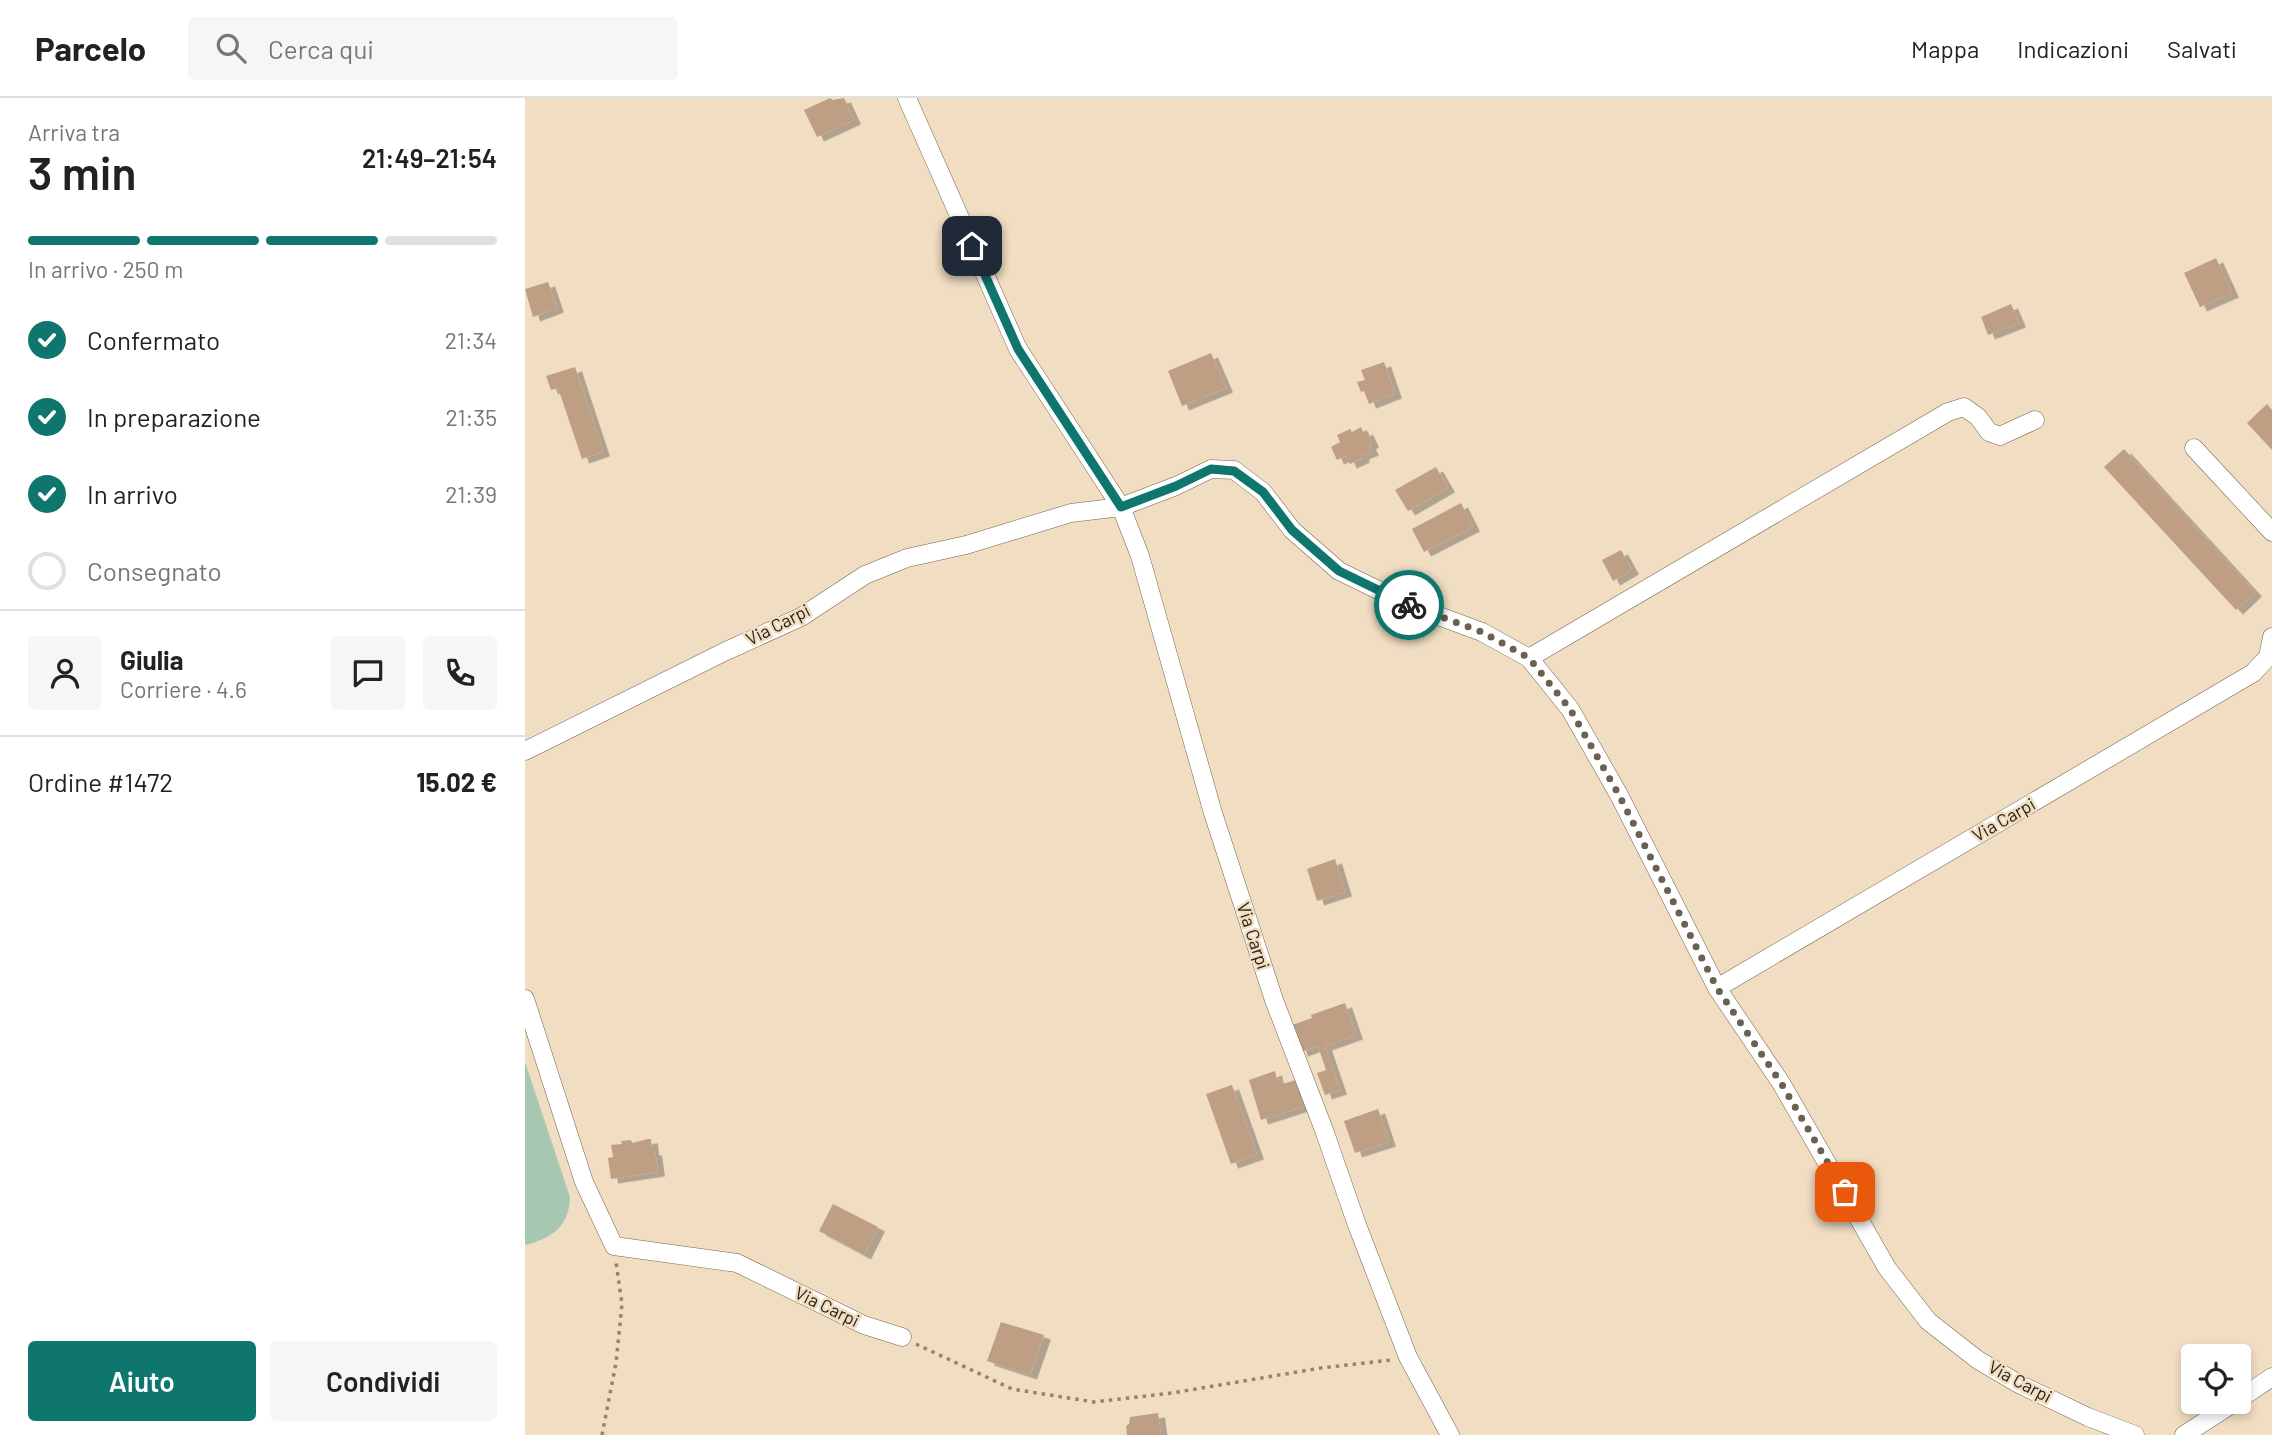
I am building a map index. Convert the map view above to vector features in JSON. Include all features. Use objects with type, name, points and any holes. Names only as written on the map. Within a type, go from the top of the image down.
[{"type":"street","points":[[907,98],[1018,349],[1121,507]]},
{"type":"street","points":[[1529,658],[1948,412],[1964,407],[1978,417],[1989,432],[2000,436],[2035,420]]},
{"type":"street","points":[[2193,448],[2272,533]]},
{"type":"street","name":"Via Carpi","points":[[525,751],[724,652],[801,617],[865,575],[907,558],[966,545],[1070,513],[1121,507],[1211,469],[1234,471],[1263,492],[1292,530],[1339,571],[1409,605],[1482,632],[1529,658],[1570,709],[1619,795],[1717,988],[1781,1083],[1887,1268],[1928,1321],[1978,1360],[2019,1384],[2088,1417],[2135,1435]]},
{"type":"street","name":"Via Carpi","points":[[1121,507],[1140,556],[1213,813],[1274,1000],[1408,1357],[1450,1435]]},
{"type":"street","name":"Via Carpi","points":[[1717,988],[2253,673],[2268,657],[2272,637]]},
{"type":"street","points":[[525,999],[584,1182],[614,1246]]},
{"type":"street","name":"Via Carpi","points":[[614,1246],[737,1264],[864,1325],[902,1337]]},
{"type":"street","points":[[2251,1391],[2272,1377]]},
{"type":"street","points":[[2185,1435],[2217,1414]]},
{"type":"path","points":[[602,1435],[622,1304],[614,1246]]},
{"type":"path","points":[[902,1337],[1012,1389],[1094,1402],[1172,1393],[1321,1368],[1408,1357]]},
{"type":"green space","points":[[525,1062],[570,1197],[566,1216],[557,1230],[543,1239],[525,1245]]},
{"type":"building","points":[[830,98],[844,98],[854,120],[817,137],[804,110]]},
{"type":"building","points":[[2216,258],[2232,293],[2200,307],[2184,273]]},
{"type":"building","points":[[548,282],[557,308],[533,317],[525,289]]},
{"type":"building","points":[[2011,304],[2019,323],[1988,335],[1981,317]]},
{"type":"building","points":[[1211,353],[1226,388],[1182,406],[1168,371]]},
{"type":"building","points":[[1384,362],[1395,394],[1369,404],[1357,382],[1365,380],[1361,370]]},
{"type":"building","points":[[575,367],[603,452],[582,459],[558,388],[551,390],[546,376]]},
{"type":"building","points":[[2267,404],[2272,410],[2272,450],[2247,423]]},
{"type":"building","points":[[1361,427],[1363,432],[1366,430],[1372,443],[1369,445],[1372,451],[1350,464],[1346,456],[1337,460],[1331,447],[1340,442],[1337,435]]},
{"type":"building","points":[[2124,449],[2255,592],[2236,610],[2104,467]]},
{"type":"building","points":[[1436,467],[1448,488],[1408,511],[1395,490]]},
{"type":"building","points":[[1461,503],[1473,527],[1424,552],[1412,529]]},
{"type":"building","points":[[1621,550],[1632,570],[1613,581],[1602,560]]},
{"type":"building","points":[[1335,859],[1345,892],[1317,901],[1307,869]]},
{"type":"building","points":[[1345,1003],[1356,1035],[1325,1046],[1340,1090],[1325,1095],[1317,1073],[1326,1070],[1318,1046],[1301,1052],[1292,1025]]},
{"type":"building","points":[[1275,1071],[1277,1080],[1281,1079],[1282,1084],[1296,1080],[1305,1106],[1261,1120],[1249,1080]]},
{"type":"building","points":[[1232,1085],[1257,1155],[1231,1164],[1206,1094]]},
{"type":"building","points":[[1378,1109],[1389,1142],[1355,1153],[1344,1121]]},
{"type":"building","points":[[651,1139],[652,1151],[655,1151],[658,1172],[611,1179],[608,1158],[613,1157],[611,1145],[622,1144],[621,1141],[631,1140],[632,1143]]},
{"type":"building","points":[[833,1204],[878,1227],[864,1255],[819,1231]]},
{"type":"building","points":[[1001,1322],[1044,1335],[1030,1375],[987,1361]]},
{"type":"building","points":[[1158,1413],[1161,1435],[1127,1435],[1126,1426],[1130,1417]]},
{"type":"way so far","points":[[1409,605],[1482,632],[1529,658],[1570,709],[1619,795],[1717,988],[1781,1083],[1845,1192]]},
{"type":"route","points":[[972,246],[1018,349],[1121,507],[1211,469],[1234,471],[1263,492],[1292,530],[1339,571],[1409,605]]}]
